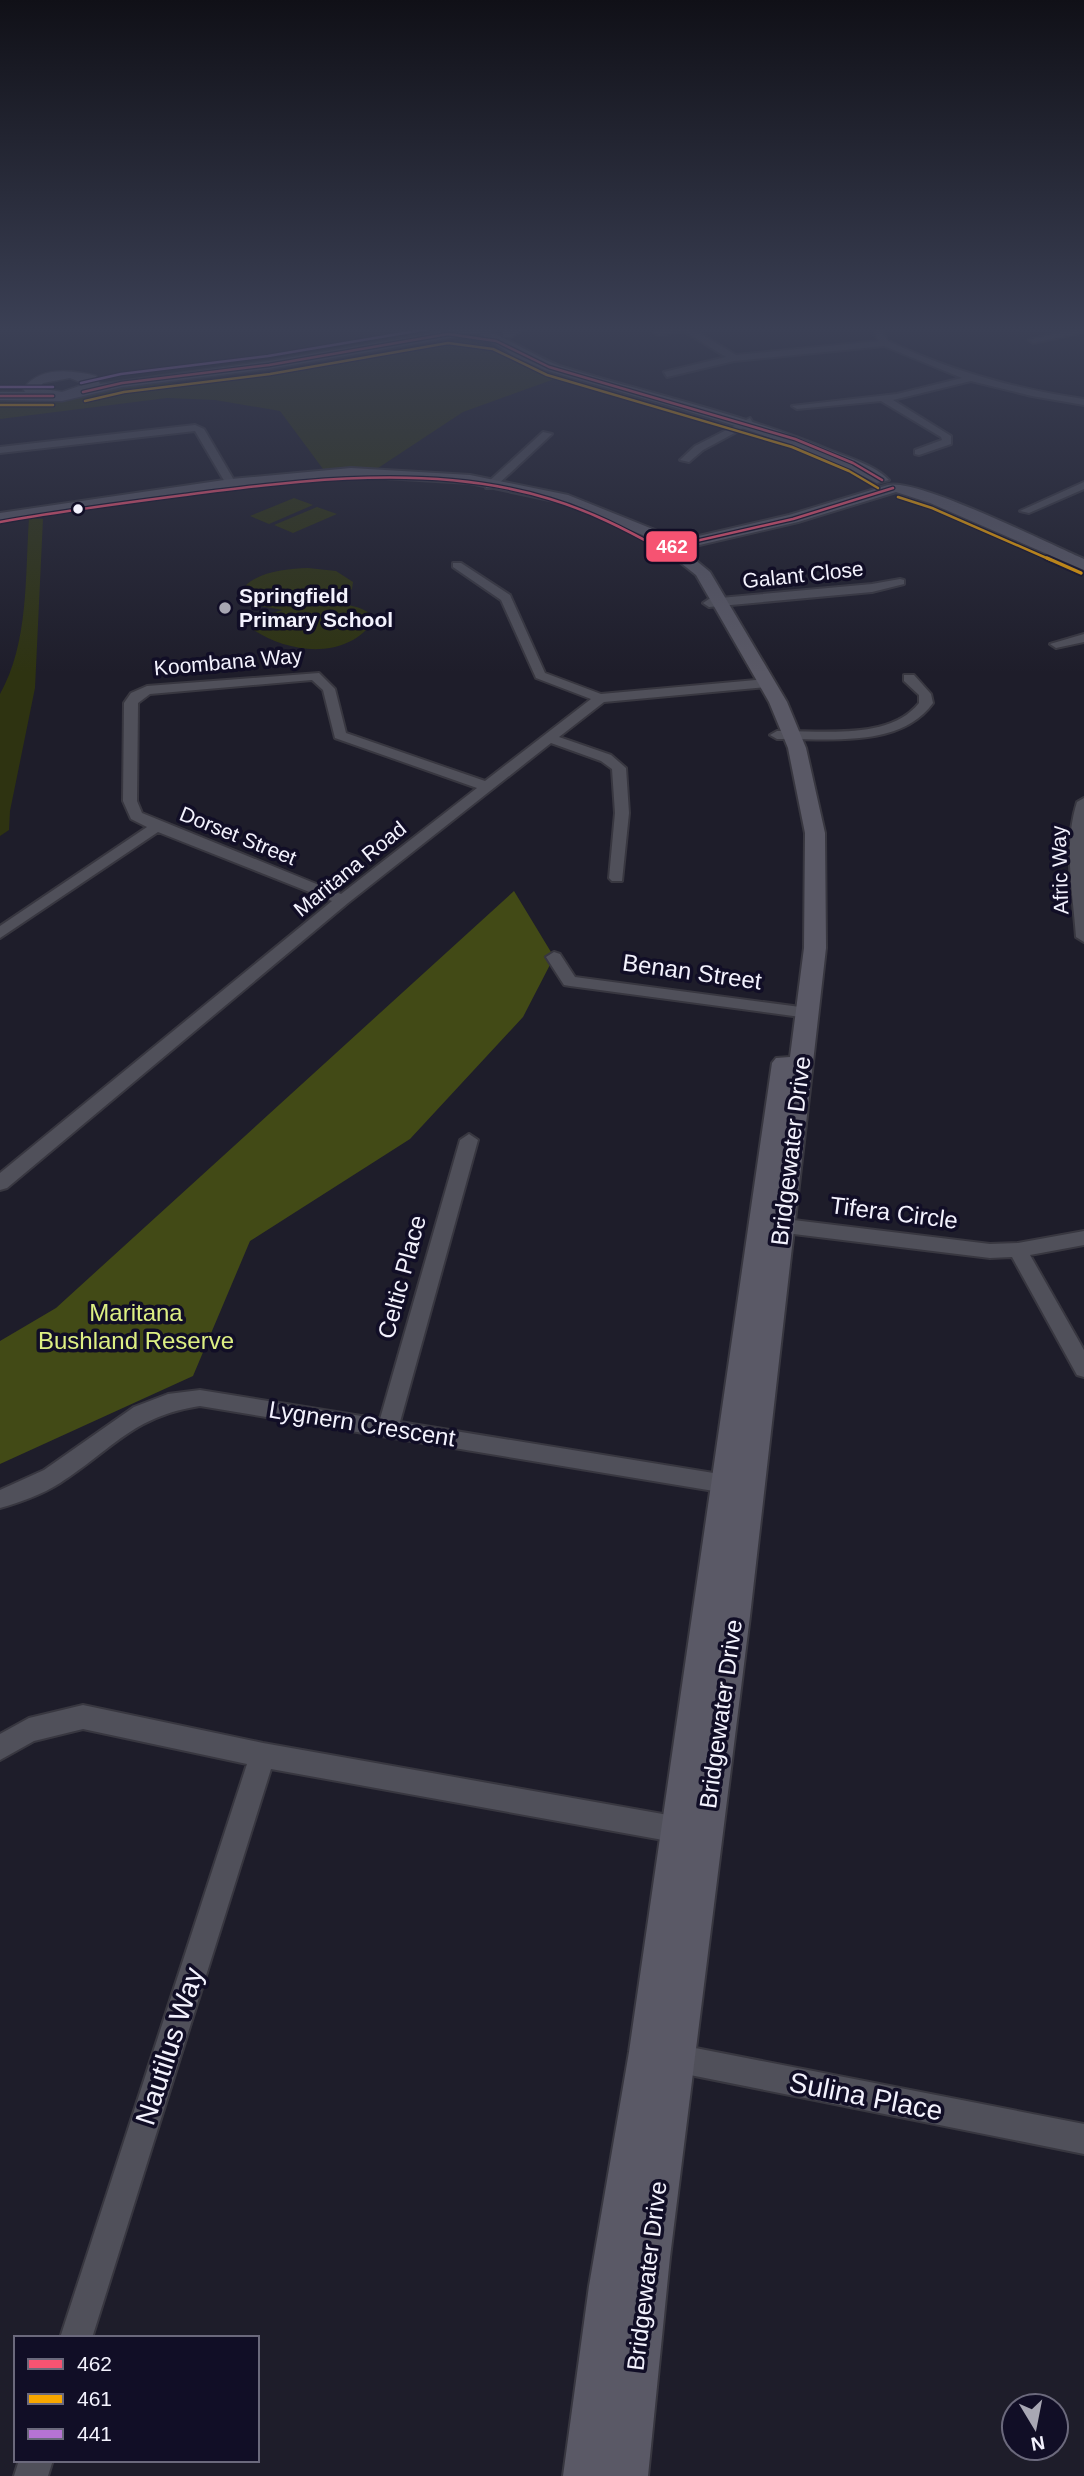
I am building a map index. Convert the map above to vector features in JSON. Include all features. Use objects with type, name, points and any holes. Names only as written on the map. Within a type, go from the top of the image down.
[{"type":"street","points":[[0,450],[66,443]]},
{"type":"street","points":[[207,443],[232,485]]},
{"type":"street","points":[[492,484],[538,443]]},
{"type":"street","points":[[685,460],[710,443]]},
{"type":"street","points":[[800,443],[1084,565]]},
{"type":"street","points":[[919,452],[946,443]]},
{"type":"street","name":"Bridgewater Drive","points":[[0,519],[232,485],[288,480],[370,477],[492,484],[588,512],[665,547],[715,603],[784,734],[799,828],[800,1011],[772,1224],[741,1368],[738,1486],[662,2055],[625,2476]]},
{"type":"street","points":[[665,547],[793,519],[894,483],[1084,559]]},
{"type":"street","points":[[1026,511],[1084,485]]},
{"type":"street","points":[[457,565],[506,598],[540,675],[600,698],[760,684]]},
{"type":"street","name":"Galant Close","points":[[715,603],[872,588],[900,582]]},
{"type":"street","points":[[1056,644],[1084,638]]},
{"type":"street","name":"Koombana Way","points":[[157,826],[136,816],[130,807],[131,708],[136,696],[161,688],[315,676],[329,689],[340,735],[485,786]]},
{"type":"street","points":[[784,734],[872,731],[902,724],[919,714],[926,703],[925,694],[909,678]]},
{"type":"street","name":"Maritana Road","points":[[0,1183],[343,900],[600,698]]},
{"type":"street","points":[[551,739],[606,758],[620,768],[622,813],[617,878]]},
{"type":"street","name":"Afric Way","points":[[1084,802],[1078,819],[1084,937]]},
{"type":"street","points":[[0,933],[157,826]]},
{"type":"street","name":"Dorset Street","points":[[157,826],[343,900]]},
{"type":"street","name":"Benan Street","points":[[554,957],[570,981],[800,1011]]},
{"type":"street","name":"Celtic Place","points":[[388,1428],[469,1140]]},
{"type":"street","name":"Tifera Circle","points":[[772,1224],[957,1248],[1018,1250],[1084,1238]]},
{"type":"street","points":[[1018,1250],[1084,1368]]},
{"type":"street","name":"Lygnern Crescent","points":[[0,1499],[45,1480],[133,1415],[155,1404],[200,1398],[738,1486]]},
{"type":"street","points":[[0,1748],[29,1730],[83,1717],[263,1755],[691,1832]]},
{"type":"street","name":"Nautilus Way","points":[[77,2336],[263,1755]]},
{"type":"street","name":"Bridgewater Drive","points":[[586,2476],[610,2286],[662,2055]]},
{"type":"street","name":"Sulina Place","points":[[662,2055],[1084,2139]]},
{"type":"green space","points":[[303,443],[417,443],[372,472],[326,473]]},
{"type":"green space","points":[[294,498],[313,505],[269,524],[250,516]]},
{"type":"green space","points":[[317,507],[337,514],[293,533],[274,525]]},
{"type":"green space","points":[[29,518],[43,519],[35,688],[10,811],[9,830],[0,836],[0,694],[16,653],[21,631]]},
{"type":"green space","points":[[308,568],[336,571],[353,582],[352,589],[330,603],[354,607],[371,614],[375,619],[363,633],[349,642],[317,649],[283,644],[252,629],[251,622],[255,617],[283,610],[254,605],[238,596],[243,588],[268,573]]},
{"type":"green space","name":"Maritana Bushland Reserve","points":[[514,891],[554,957],[523,1017],[410,1139],[250,1241],[193,1376],[0,1464],[0,1341],[56,1308]]},
{"type":"transit line","name":"461","points":[[777,443],[849,471],[878,488]]},
{"type":"transit line","name":"462","points":[[804,443],[853,463],[882,480]]},
{"type":"transit line","name":"462","points":[[0,522],[229,489],[357,479],[422,480],[486,485],[548,498],[607,519],[661,549],[793,519],[893,488]]},
{"type":"transit line","name":"461","points":[[898,497],[932,508],[1081,573]]},
{"type":"place","name":"Springfield Primary School","points":[[225,608]]}]
